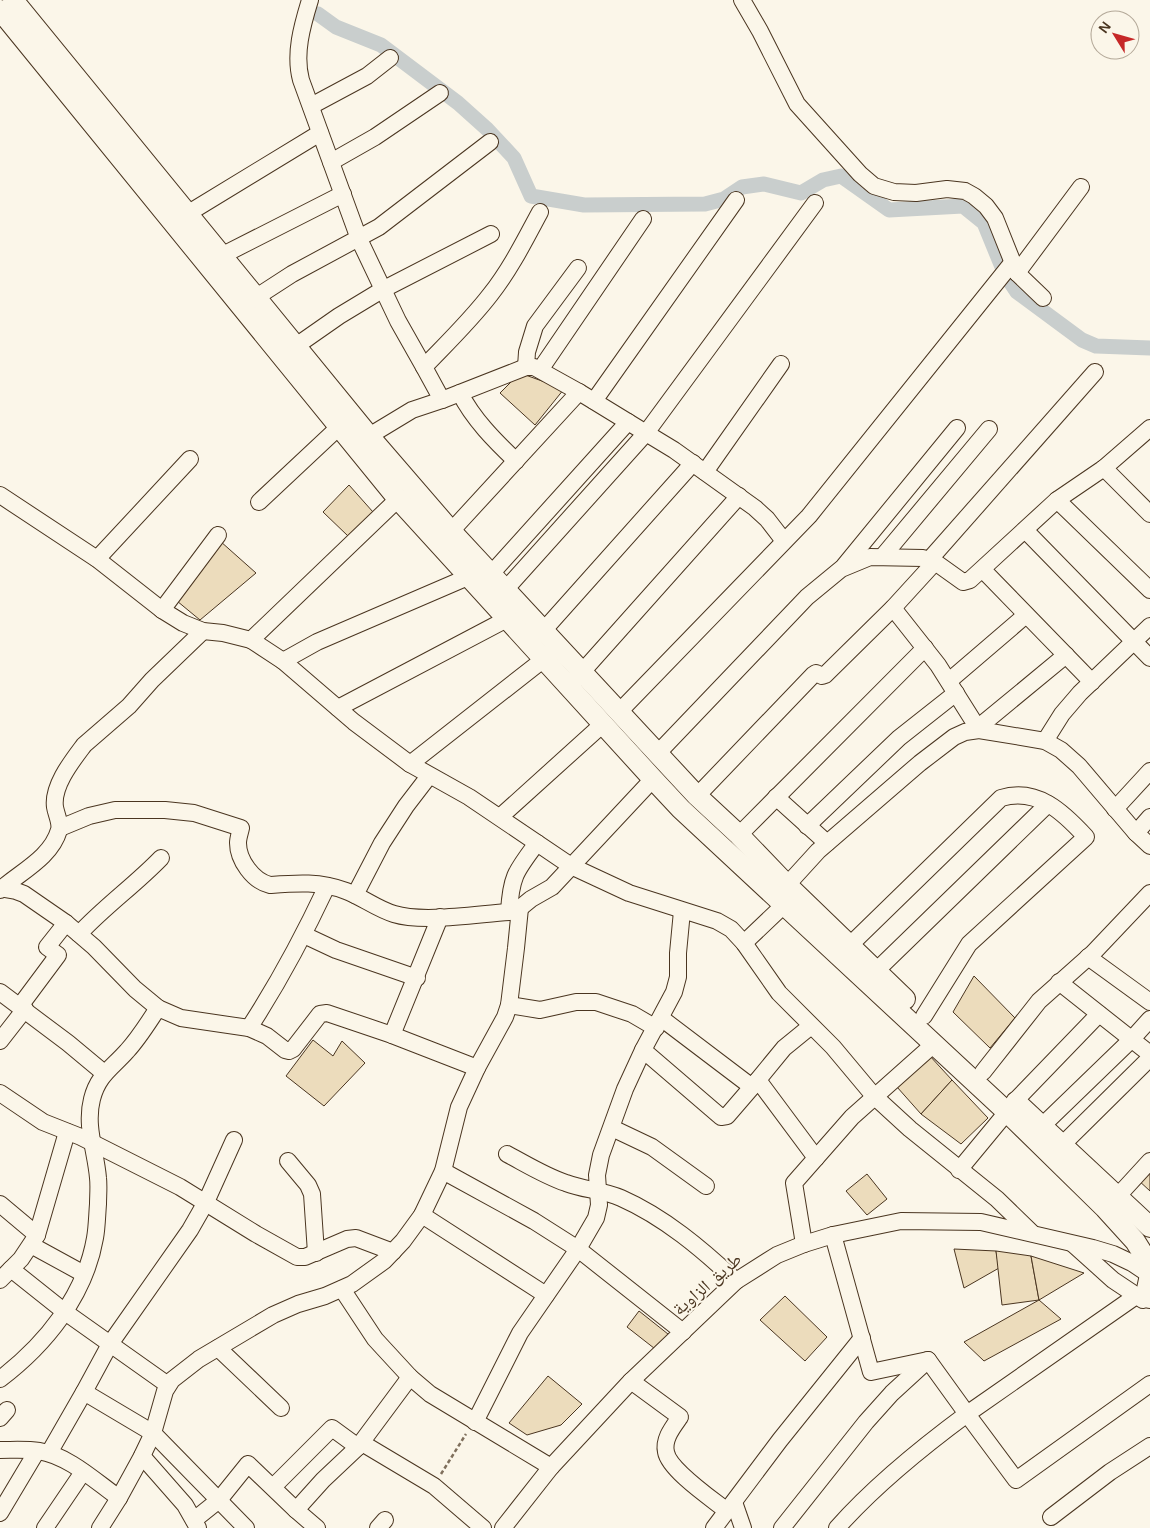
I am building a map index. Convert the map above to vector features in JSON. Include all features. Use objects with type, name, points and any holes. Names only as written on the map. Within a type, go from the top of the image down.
[{"type":"main road","points":[[9,8],[188,214],[369,436],[445,538],[468,577],[507,619],[551,653],[611,718],[653,779],[682,809],[876,971],[983,1072],[1011,1107],[1135,1241],[1150,1265]]},
{"type":"main road","points":[[9,8],[339,427],[398,499],[491,574],[543,631],[551,653]]},
{"type":"main road","points":[[611,718],[658,754],[697,796],[739,835],[785,895]]},
{"type":"main road","points":[[837,940],[934,1044],[1011,1107],[1042,1126],[1150,1227]]},
{"type":"main road","points":[[1143,1297],[1150,1275]]},
{"type":"street","points":[[310,0],[298,54],[298,69],[359,239],[382,290],[442,400]]},
{"type":"street","points":[[742,0],[797,104],[868,181],[874,186],[894,192],[916,193],[947,189],[965,191],[974,196],[986,206],[995,218],[1015,268],[1022,280],[1043,298]]},
{"type":"street","points":[[311,106],[367,76],[390,58]]},
{"type":"street","points":[[331,162],[375,137],[440,93]]},
{"type":"street","points":[[188,214],[320,133]]},
{"type":"street","points":[[255,298],[323,256],[379,227],[490,142]]},
{"type":"street","points":[[500,817],[611,718],[815,509],[1081,188]]},
{"type":"street","points":[[221,256],[343,194]]},
{"type":"street","points":[[594,401],[736,200]]},
{"type":"street","points":[[506,590],[646,433],[816,203]]},
{"type":"street","points":[[424,367],[472,318],[492,294],[540,212]]},
{"type":"street","points":[[369,436],[412,410],[533,368],[643,219]]},
{"type":"street","points":[[296,346],[339,316],[382,290],[490,234]]},
{"type":"street","points":[[578,268],[535,326],[526,352],[533,368],[594,401],[699,467],[767,519],[784,542]]},
{"type":"street","points":[[543,631],[699,467],[781,364]]},
{"type":"street","points":[[697,796],[813,675],[816,673],[822,676],[825,675],[893,608],[1095,372]]},
{"type":"street","points":[[445,538],[578,392]]},
{"type":"street","points":[[460,393],[464,402],[493,438],[516,461]]},
{"type":"street","points":[[491,574],[628,422]]},
{"type":"street","points":[[260,502],[339,427]]},
{"type":"street","points":[[658,754],[806,597],[841,570],[957,428]]},
{"type":"street","points":[[841,570],[870,557],[883,556],[932,561],[963,582],[970,580],[1057,500],[1104,468],[1150,428]]},
{"type":"street","points":[[883,556],[989,429]]},
{"type":"street","points":[[98,559],[190,459]]},
{"type":"street","points":[[1104,468],[1150,514]]},
{"type":"street","points":[[0,495],[98,559],[162,610],[183,623],[203,631],[224,633],[251,640],[283,661],[338,708],[410,764],[469,797],[571,866],[630,894],[717,921],[731,929],[744,942],[779,993],[833,1048],[874,1096],[910,1130],[997,1198],[1032,1232]]},
{"type":"street","points":[[575,679],[739,496]]},
{"type":"street","points":[[251,640],[398,499]]},
{"type":"street","points":[[1057,500],[1150,590]]},
{"type":"street","points":[[1025,530],[1150,658]]},
{"type":"street","points":[[162,610],[218,536]]},
{"type":"street","points":[[982,570],[1092,682]]},
{"type":"street","points":[[283,661],[316,642],[468,577]]},
{"type":"street","points":[[893,608],[926,648],[953,687],[979,730]]},
{"type":"street","points":[[807,826],[1026,615]]},
{"type":"street","points":[[338,708],[507,619]]},
{"type":"street","points":[[1045,741],[1062,714],[1080,693],[1150,626]]},
{"type":"street","points":[[0,889],[39,859],[53,844],[60,828],[55,806],[56,795],[62,778],[78,752],[129,706],[152,680],[203,631]]},
{"type":"street","points":[[739,835],[926,648]]},
{"type":"street","points":[[410,764],[551,653]]},
{"type":"street","points":[[979,730],[986,721],[1066,655]]},
{"type":"street","points":[[744,942],[827,843],[913,769],[965,732],[979,730],[1045,741],[1062,750],[1079,766],[1136,833],[1150,846]]},
{"type":"street","points":[[1115,809],[1150,771]]},
{"type":"street","points":[[355,895],[382,843],[406,806],[430,776]]},
{"type":"street","points":[[60,828],[89,816],[115,810],[165,810],[194,813],[241,828],[238,843],[243,863],[264,884],[306,882],[327,886],[355,895],[394,914],[417,918],[440,917],[514,910],[552,887],[653,779]]},
{"type":"street","points":[[837,940],[1001,798],[1012,795],[1028,795],[1062,813],[1086,837],[969,944],[924,1016]]},
{"type":"street","points":[[776,797],[827,843]]},
{"type":"street","points":[[876,971],[1048,804]]},
{"type":"street","points":[[1136,833],[1150,817]]},
{"type":"street","points":[[100,1528],[119,1498],[153,1433],[165,1391],[180,1372],[273,1315],[342,1289],[375,1268],[393,1252],[422,1215],[443,1171],[459,1107],[477,1068],[505,1017],[509,1005],[514,910],[512,881],[518,868],[537,843]]},
{"type":"street","points":[[79,934],[95,917],[141,879],[161,858]]},
{"type":"street","points":[[249,1028],[273,991],[304,936],[327,886]]},
{"type":"street","points":[[0,889],[16,890],[24,894],[66,923],[135,989],[158,1008],[181,1018],[249,1028],[267,1036],[287,1051],[292,1049],[322,1012],[392,1035],[477,1068]]},
{"type":"street","points":[[983,1072],[1026,1016],[1059,982],[1088,957],[1150,893]]},
{"type":"street","points":[[475,1422],[520,1334],[578,1249],[596,1218],[599,1205],[597,1175],[601,1155],[625,1088],[674,992],[678,977],[682,911]]},
{"type":"street","points":[[392,1035],[417,978],[440,917]]},
{"type":"street","points":[[0,1041],[58,955],[47,947],[66,923]]},
{"type":"street","points":[[304,936],[336,950],[417,978]]},
{"type":"street","points":[[1088,957],[1150,1002]]},
{"type":"street","points":[[1059,982],[1132,1039],[1150,1056],[1062,1144]]},
{"type":"street","points":[[0,992],[104,1073]]},
{"type":"street","points":[[509,1005],[540,1010],[576,1002],[596,1002],[658,1023],[755,1084],[816,1158]]},
{"type":"street","points":[[0,1379],[32,1353],[66,1312],[84,1274],[96,1237],[98,1179],[90,1125],[92,1101],[96,1087],[104,1073],[137,1040],[158,1008]]},
{"type":"street","points":[[959,1170],[1011,1107],[1099,1014]]},
{"type":"street","points":[[1042,1126],[1132,1039],[1150,1019]]},
{"type":"street","points":[[643,1050],[719,1116],[724,1118],[784,1048],[811,1026]]},
{"type":"street","points":[[804,1244],[794,1183],[852,1116],[934,1044]]},
{"type":"street","points":[[0,1093],[43,1122],[92,1143],[173,1183],[290,1254],[305,1257],[346,1239],[356,1238],[393,1252]]},
{"type":"street","points":[[612,1128],[652,1147],[706,1186]]},
{"type":"street","points":[[67,1132],[48,1202],[34,1240],[6,1275],[66,1312],[168,1386]]},
{"type":"street","points":[[0,1513],[84,1392],[110,1344],[190,1230],[206,1202],[234,1140]]},
{"type":"street","points":[[507,1154],[566,1183],[598,1190],[626,1201],[657,1219],[709,1256],[736,1281]]},
{"type":"street","points":[[288,1161],[308,1185],[312,1194],[316,1253]]},
{"type":"street","points":[[1117,1197],[1150,1161]]},
{"type":"street","points":[[443,1171],[534,1221],[578,1249],[683,1332]]},
{"type":"street","points":[[0,1204],[34,1240],[84,1274]]},
{"type":"street","points":[[422,1215],[546,1295]]},
{"type":"street","name":"طريق الزاوية","points":[[503,1528],[551,1467],[631,1381],[736,1281],[777,1255],[804,1244],[833,1235],[901,1221],[981,1222],[1032,1232],[1113,1254],[1132,1263],[1150,1275]]},
{"type":"street","points":[[833,1235],[871,1372],[928,1360]]},
{"type":"street","name":"طريق الزاوية","points":[[1073,1244],[1106,1274],[1143,1297],[1150,1304]]},
{"type":"street","points":[[342,1289],[375,1339],[410,1377],[430,1394],[551,1467]]},
{"type":"street","points":[[837,1528],[870,1494],[937,1436],[1143,1297]]},
{"type":"street","points":[[714,1528],[780,1440],[862,1338]]},
{"type":"street","points":[[218,1348],[281,1408]]},
{"type":"street","points":[[928,1360],[1016,1480],[1150,1384]]},
{"type":"street","points":[[782,1528],[866,1422],[892,1393],[928,1360]]},
{"type":"street","points":[[296,1510],[323,1480],[360,1445],[410,1377]]},
{"type":"street","points":[[631,1381],[680,1416],[668,1436],[665,1451],[670,1462],[680,1473],[731,1506],[743,1528]]},
{"type":"street","points":[[84,1392],[153,1433],[246,1528]]},
{"type":"street","points":[[273,1487],[332,1428],[434,1486],[483,1528]]},
{"type":"street","points":[[1051,1517],[1110,1472],[1150,1446]]},
{"type":"street","points":[[0,1450],[43,1452],[72,1464],[119,1498]]},
{"type":"street","points":[[142,1456],[185,1505],[196,1524],[248,1464],[316,1528]]},
{"type":"street","points":[[46,1528],[83,1472]]},
{"type":"path","points":[[434,1486],[475,1422]]},
{"type":"building","points":[[520,373],[564,389],[535,425],[500,393]]},
{"type":"building","points":[[349,485],[373,512],[348,536],[323,512]]},
{"type":"building","points":[[220,541],[256,573],[200,620],[177,601]]},
{"type":"building","points":[[974,976],[1015,1018],[990,1048],[953,1012]]},
{"type":"building","points":[[313,1040],[333,1056],[342,1041],[365,1063],[324,1106],[286,1076]]},
{"type":"building","points":[[929,1055],[952,1080],[921,1114],[897,1087]]},
{"type":"building","points":[[952,1080],[988,1118],[961,1144],[921,1114]]},
{"type":"building","points":[[1150,1165],[1150,1191],[1137,1179]]},
{"type":"building","points":[[867,1174],[887,1199],[867,1215],[846,1191]]},
{"type":"building","points":[[954,1249],[996,1251],[999,1268],[964,1288]]},
{"type":"building","points":[[996,1251],[1031,1256],[1039,1300],[1002,1305]]},
{"type":"building","points":[[1031,1256],[1084,1273],[1039,1300]]},
{"type":"building","points":[[785,1296],[827,1337],[805,1361],[760,1320]]},
{"type":"building","points":[[1039,1300],[1061,1319],[984,1361],[964,1342]]},
{"type":"building","points":[[639,1311],[673,1338],[659,1352],[627,1327]]},
{"type":"building","points":[[548,1376],[582,1404],[561,1425],[527,1435],[509,1423]]},
{"type":"waterway","points":[[318,14],[336,27],[381,45],[458,103],[487,129],[514,158],[531,196],[584,205],[705,204],[724,199],[742,187],[764,184],[801,193],[823,180],[841,176],[889,210],[963,206],[984,223],[1002,267]]},
{"type":"waterway","points":[[1007,277],[1017,292],[1082,340],[1096,346],[1150,348]]}]
